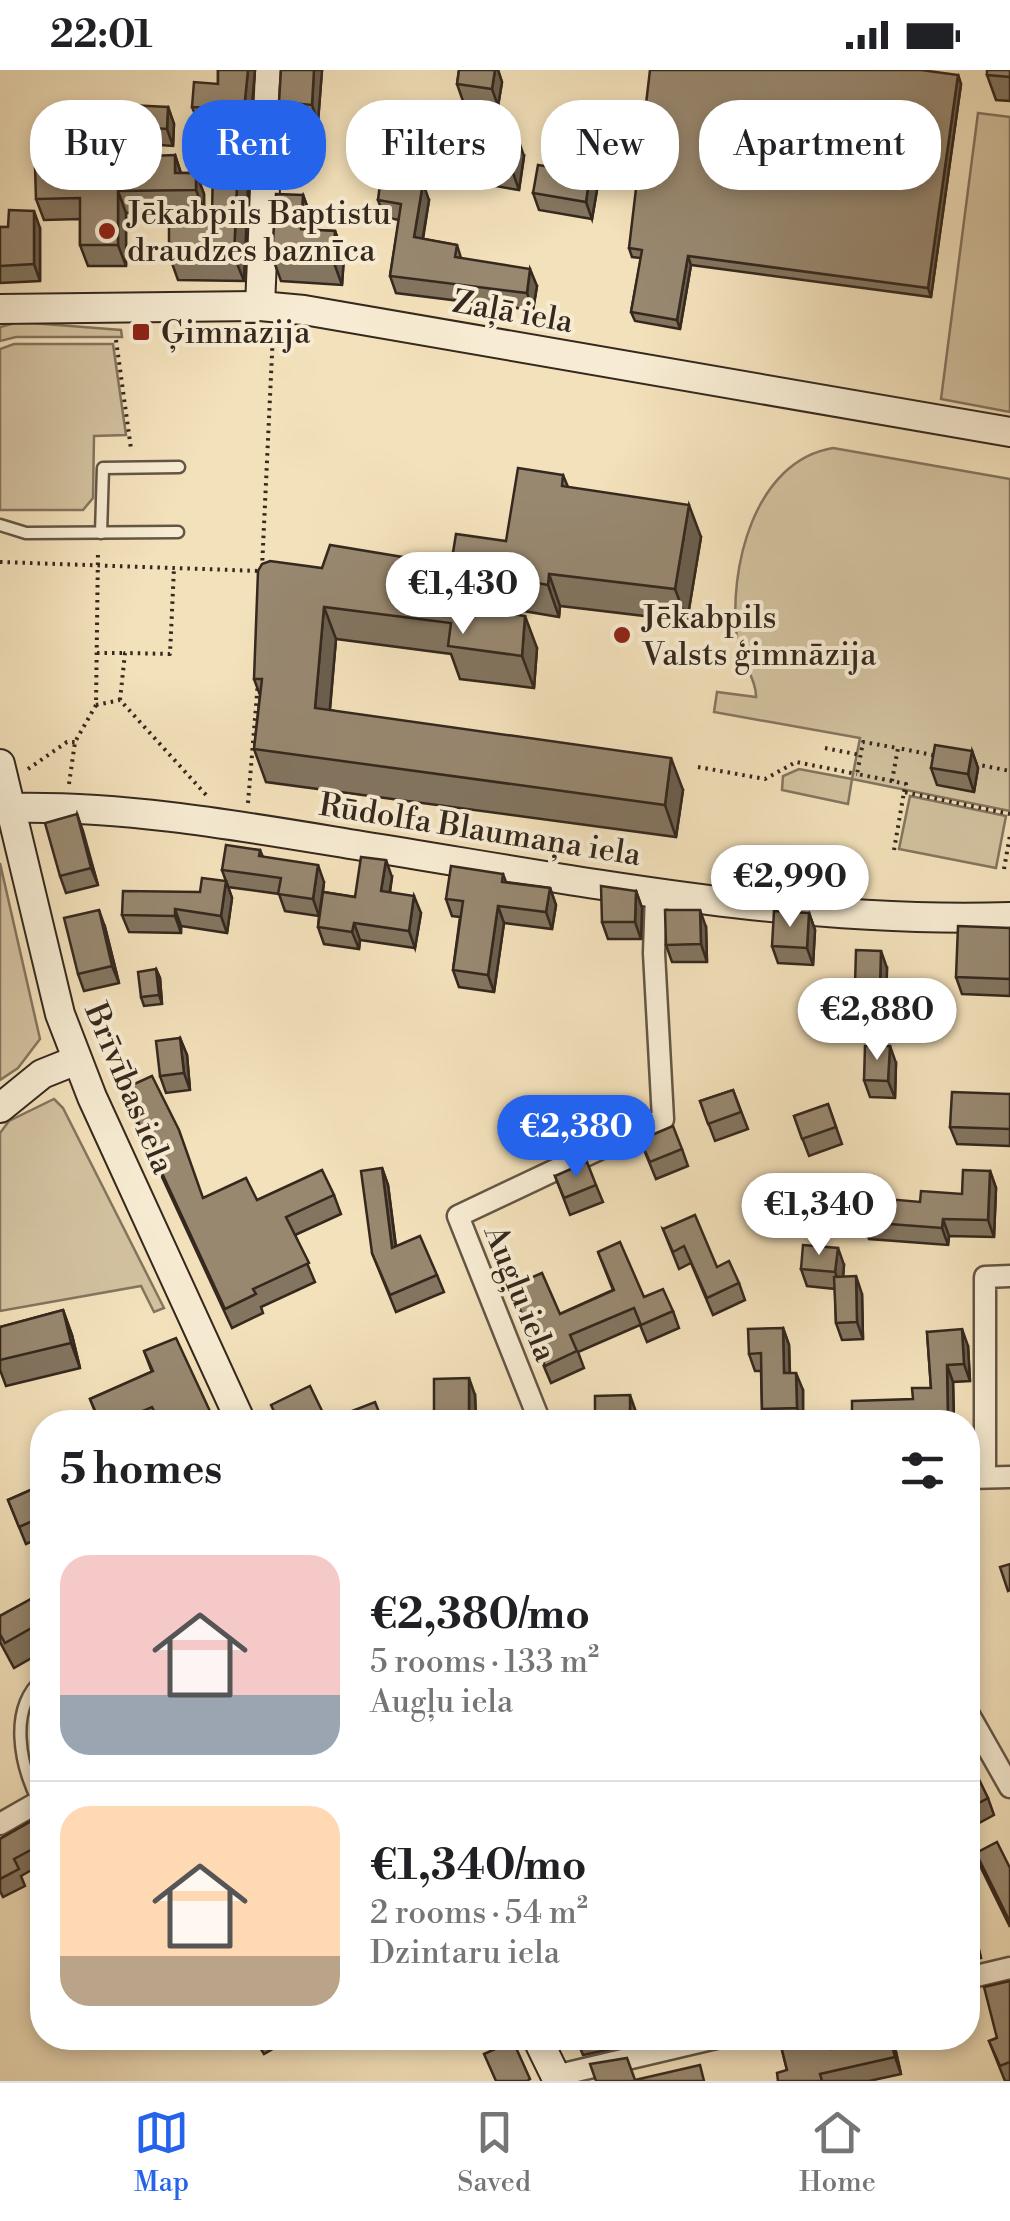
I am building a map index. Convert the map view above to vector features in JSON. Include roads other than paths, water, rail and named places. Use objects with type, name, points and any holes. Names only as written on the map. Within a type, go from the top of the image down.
[{"type":"main road","points":[[267,317],[270,70]]},
{"type":"main road","name":"Zaļā iela","points":[[0,309],[267,317],[1010,432]]},
{"type":"main road","name":"Brīvības iela","points":[[11,768],[4,808],[60,1014],[77,1060],[236,1410]]},
{"type":"main road","name":"Rūdolfa Blaumaņa iela","points":[[4,808],[62,807],[247,827],[656,893],[935,919],[1010,917]]},
{"type":"main road","points":[[0,1108],[42,1074],[77,1060]]},
{"type":"main road","points":[[543,2050],[557,2078]]},
{"type":"street","name":"Augļu iela","points":[[535,1410],[458,1216],[664,1119],[656,893]]},
{"type":"street","points":[[979,1410],[985,1277],[1010,1276]]},
{"type":"street","points":[[980,1478],[1010,1477]]},
{"type":"street","points":[[980,1734],[1010,1787]]},
{"type":"street","points":[[0,1824],[30,1807]]},
{"type":"street","points":[[980,1975],[1010,1968]]},
{"type":"street","points":[[557,2078],[668,2050]]},
{"type":"lane","points":[[100,533],[103,468],[179,466]]},
{"type":"lane","points":[[0,525],[26,533],[178,532]]},
{"type":"lane","points":[[30,1693],[20,1728],[30,1778]]},
{"type":"place","name":"Jēkabpils Baptistu draudzes baznīca","points":[[107,231]]},
{"type":"place","name":"Ģimnāzija","points":[[141,332]]},
{"type":"place","name":"Jēkabpils Valsts ģimnāzija","points":[[622,635]]}]
